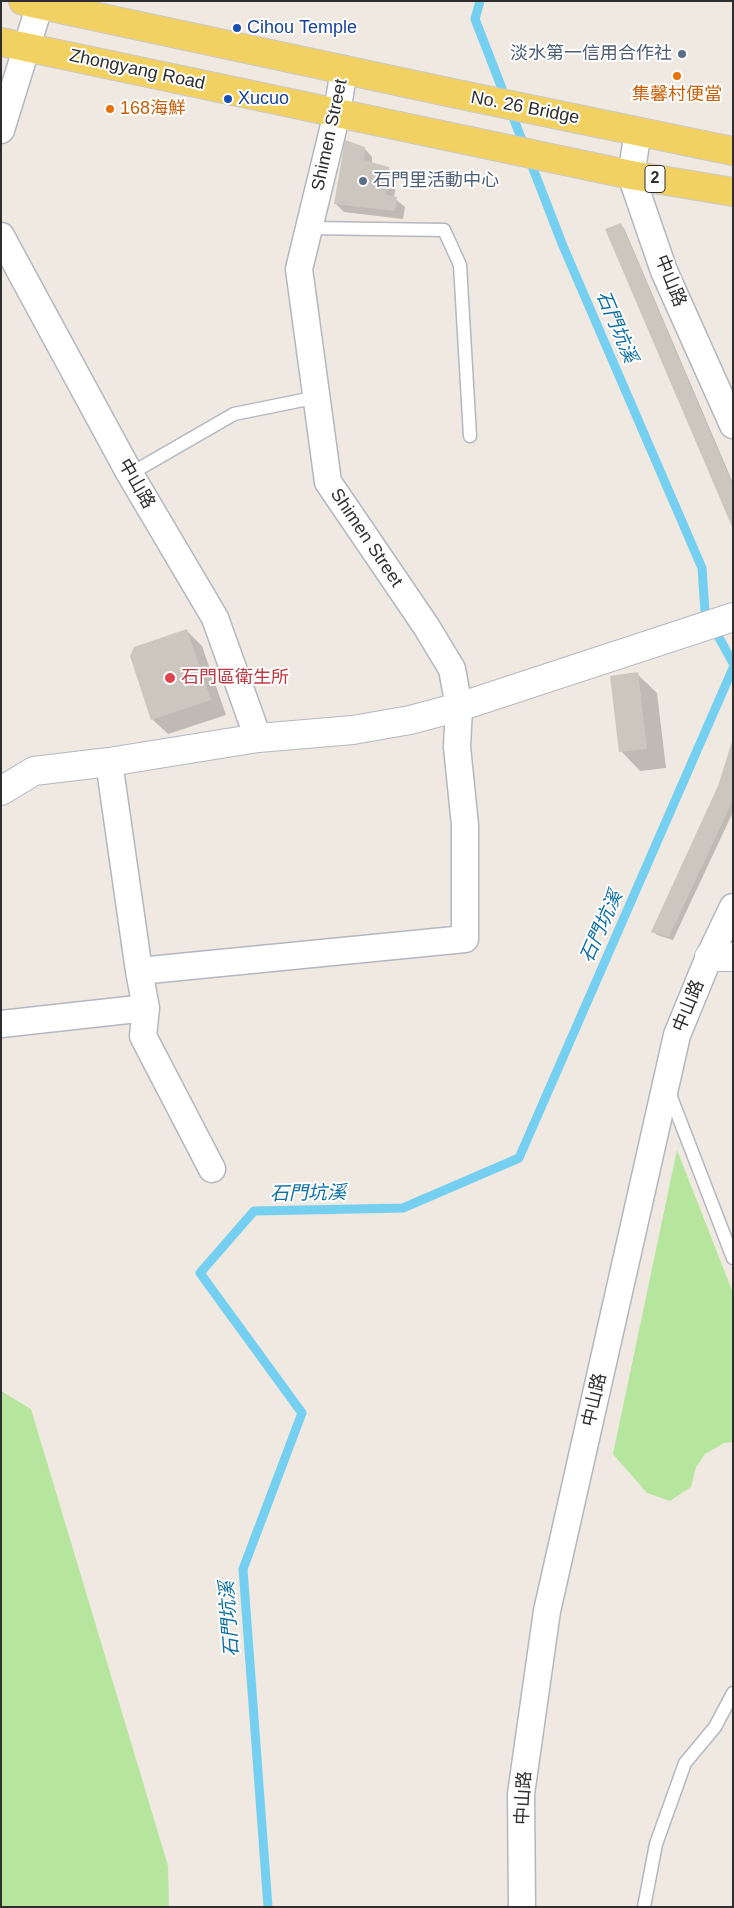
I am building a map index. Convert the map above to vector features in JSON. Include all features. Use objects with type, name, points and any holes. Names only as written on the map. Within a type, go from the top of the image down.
[{"type":"main road","points":[[32,3],[344,69]]},
{"type":"main road","name":"Zhongyang Road","points":[[1,42],[28,46],[631,175]]},
{"type":"main road","name":"No. 26 Bridge","points":[[344,69],[638,132]]},
{"type":"main road","points":[[638,132],[733,151]]},
{"type":"main road","name":"2","points":[[631,175],[733,192]]},
{"type":"street","points":[[1,130],[28,46],[32,3]]},
{"type":"street","name":"Shimen Street","points":[[139,971],[465,939],[465,825],[458,747],[459,707],[452,669],[426,626],[328,482],[318,397],[299,269],[337,113],[344,69]]},
{"type":"street","name":"中山路","points":[[638,132],[631,175],[664,271],[733,425]]},
{"type":"street","name":"中山路","points":[[1,236],[130,474],[215,618],[258,738]]},
{"type":"street","points":[[1,791],[34,771],[109,762],[258,738],[353,730],[410,720],[459,707],[733,617]]},
{"type":"street","points":[[109,762],[146,1008],[143,1036],[212,1169]]},
{"type":"street","name":"中山路","points":[[522,1907],[521,1794],[547,1611],[676,1035],[721,957],[733,907]]},
{"type":"street","points":[[1,1024],[146,1008]]},
{"type":"lane","points":[[309,228],[444,230],[460,265],[470,436]]},
{"type":"lane","points":[[130,474],[234,414],[318,397]]},
{"type":"lane","points":[[666,1085],[733,1258]]},
{"type":"lane","points":[[644,1907],[656,1844],[685,1763],[714,1727],[733,1693]]},
{"type":"green space","points":[[677,1150],[733,1293],[733,1442],[724,1443],[705,1454],[696,1467],[691,1487],[670,1501],[647,1493],[613,1454]]},
{"type":"green space","points":[[1,1391],[31,1409],[168,1866],[169,1907],[1,1907]]},
{"type":"building","name":"石門里活動中心","points":[[345,140],[365,147],[364,160],[389,167],[386,195],[397,197],[395,211],[334,204]]},
{"type":"building","points":[[621,223],[733,486],[733,529],[605,229]]},
{"type":"building","name":"石門區衛生所","points":[[187,629],[211,700],[151,720],[130,656],[134,647]]},
{"type":"building","points":[[638,672],[647,749],[619,752],[610,676]]},
{"type":"building","points":[[733,738],[733,800],[669,937],[651,932],[718,786]]},
{"type":"waterway","name":"石門坑溪","points":[[480,1],[475,19],[563,246],[702,568],[705,612],[733,663]]},
{"type":"waterway","name":"石門坑溪","points":[[268,1907],[243,1569],[302,1413],[200,1273],[254,1211],[403,1208],[519,1158],[733,668]]},
{"type":"place","name":"Cihou Temple","points":[[237,28]]},
{"type":"place","name":"淡水第一信用合作社","points":[[682,54]]},
{"type":"place","name":"集馨村便當","points":[[677,76]]},
{"type":"place","name":"Xucuo","points":[[228,99]]},
{"type":"place","name":"168海鮮","points":[[110,109]]},
{"type":"place","name":"石門里活動中心","points":[[363,181]]},
{"type":"place","name":"石門區衛生所","points":[[170,678]]}]
